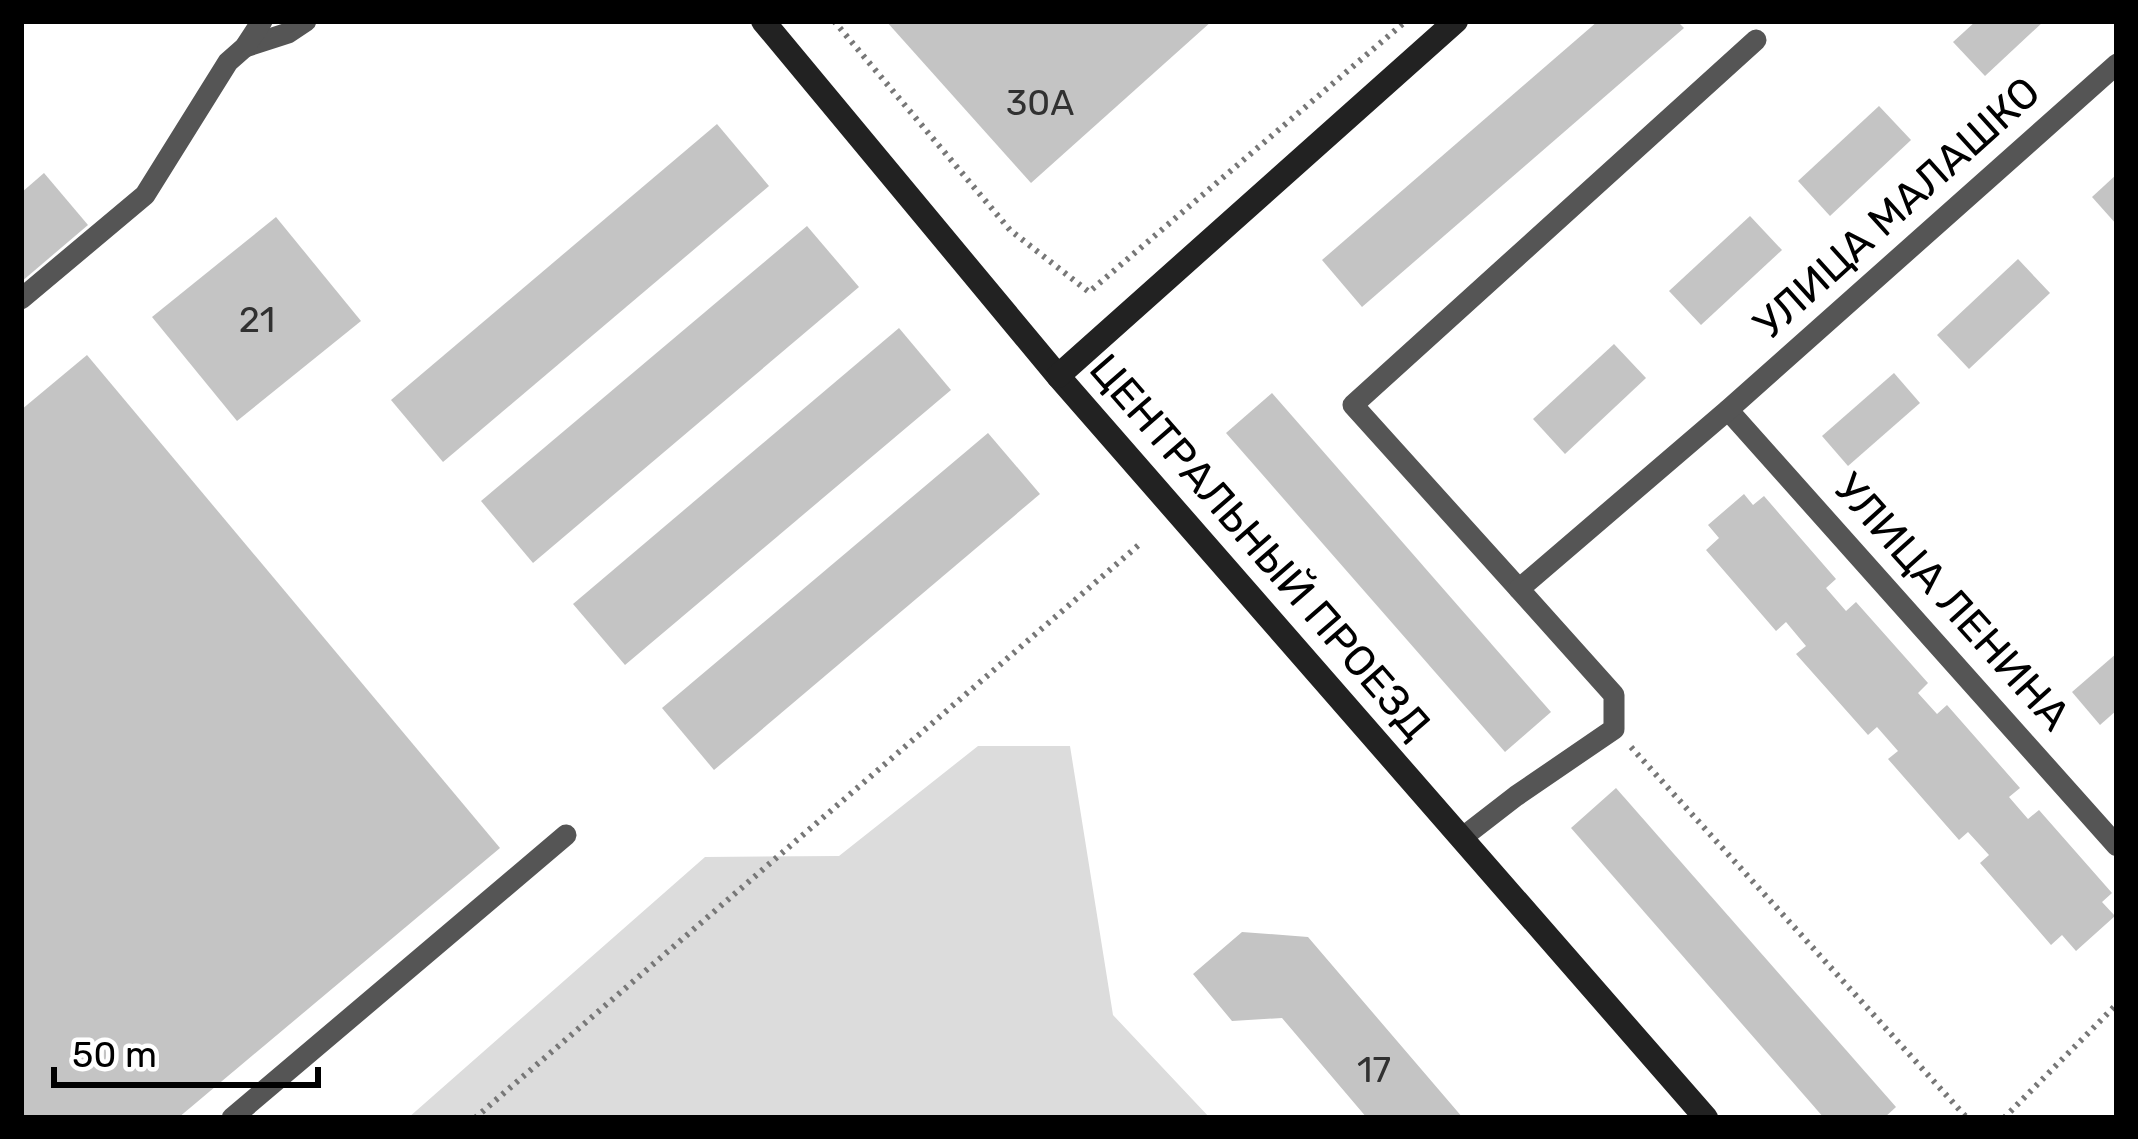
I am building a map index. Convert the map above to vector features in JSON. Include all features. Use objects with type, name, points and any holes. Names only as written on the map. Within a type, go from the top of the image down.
[{"type":"main road","name":"ЦЕНТРАЛЬНЫЙ ПРОЕЗД","points":[[763,21],[1058,376],[1706,1118]]},
{"type":"main road","points":[[1058,376],[1456,21]]},
{"type":"lane","points":[[21,299],[145,195],[228,62],[262,21]]},
{"type":"lane","points":[[245,47],[288,33],[306,21]]},
{"type":"lane","points":[[1463,837],[1614,729],[1614,695],[1353,406],[1756,40]]},
{"type":"lane","name":"УЛИЦА МАЛАШКО","points":[[1520,589],[2117,64]]},
{"type":"lane","name":"УЛИЦА ЛЕНИНА","points":[[1728,410],[2117,846]]},
{"type":"lane","points":[[232,1118],[566,835]]},
{"type":"path","points":[[834,21],[1010,230],[1089,292],[1406,21]]},
{"type":"path","points":[[475,1118],[1141,543]]},
{"type":"path","points":[[1614,729],[1967,1118]]},
{"type":"path","points":[[2004,1118],[2117,1004]]},
{"type":"shaded area","points":[[978,746],[1070,746],[1113,1015],[1210,1118],[408,1118],[705,857],[839,856]]},
{"type":"building","points":[[886,21],[1212,21],[1031,183]]},
{"type":"building","points":[[1598,21],[1677,21],[1684,28],[1362,307],[1322,260]]},
{"type":"building","points":[[1976,21],[2044,21],[1985,76],[1953,42]]},
{"type":"building","points":[[1879,106],[1911,140],[1830,216],[1798,181]]},
{"type":"building","points":[[717,124],[769,186],[443,462],[391,400]]},
{"type":"building","points":[[44,173],[88,225],[21,282],[21,193]]},
{"type":"building","points":[[2117,174],[2117,225],[2092,197]]},
{"type":"building","points":[[1750,216],[1782,250],[1701,325],[1669,291]]},
{"type":"building","points":[[276,217],[361,321],[237,421],[152,317]]},
{"type":"building","points":[[807,226],[859,287],[533,563],[481,501]]},
{"type":"building","points":[[2018,259],[2050,293],[1969,369],[1937,335]]},
{"type":"building","points":[[899,328],[951,390],[625,665],[573,604]]},
{"type":"building","points":[[1614,344],[1646,378],[1565,454],[1533,419]]},
{"type":"building","points":[[87,355],[500,848],[178,1118],[21,1118],[21,410]]},
{"type":"building","points":[[1894,373],[1920,403],[1848,466],[1822,436]]},
{"type":"building","points":[[1272,393],[1551,712],[1505,752],[1226,433]]},
{"type":"building","points":[[988,433],[1040,494],[714,770],[662,708]]},
{"type":"building","points":[[1744,494],[1753,505],[1764,496],[1836,579],[1826,588],[1846,611],[1856,602],[1928,683],[1918,693],[1937,714],[1947,705],[2020,788],[2009,797],[2028,819],[2039,810],[2112,893],[2102,902],[2115,916],[2076,951],[2062,935],[2051,945],[1980,863],[1989,855],[1968,832],[1959,840],[1888,759],[1898,751],[1877,727],[1868,735],[1796,654],[1806,646],[1786,622],[1776,631],[1706,550],[1719,538],[1708,525]]},
{"type":"building","points":[[2117,653],[2117,710],[2100,725],[2072,692]]},
{"type":"building","points":[[1616,788],[1896,1107],[1884,1118],[1824,1118],[1571,828]]},
{"type":"building","points":[[1242,932],[1308,937],[1463,1118],[1367,1118],[1282,1018],[1232,1021],[1193,974]]}]
